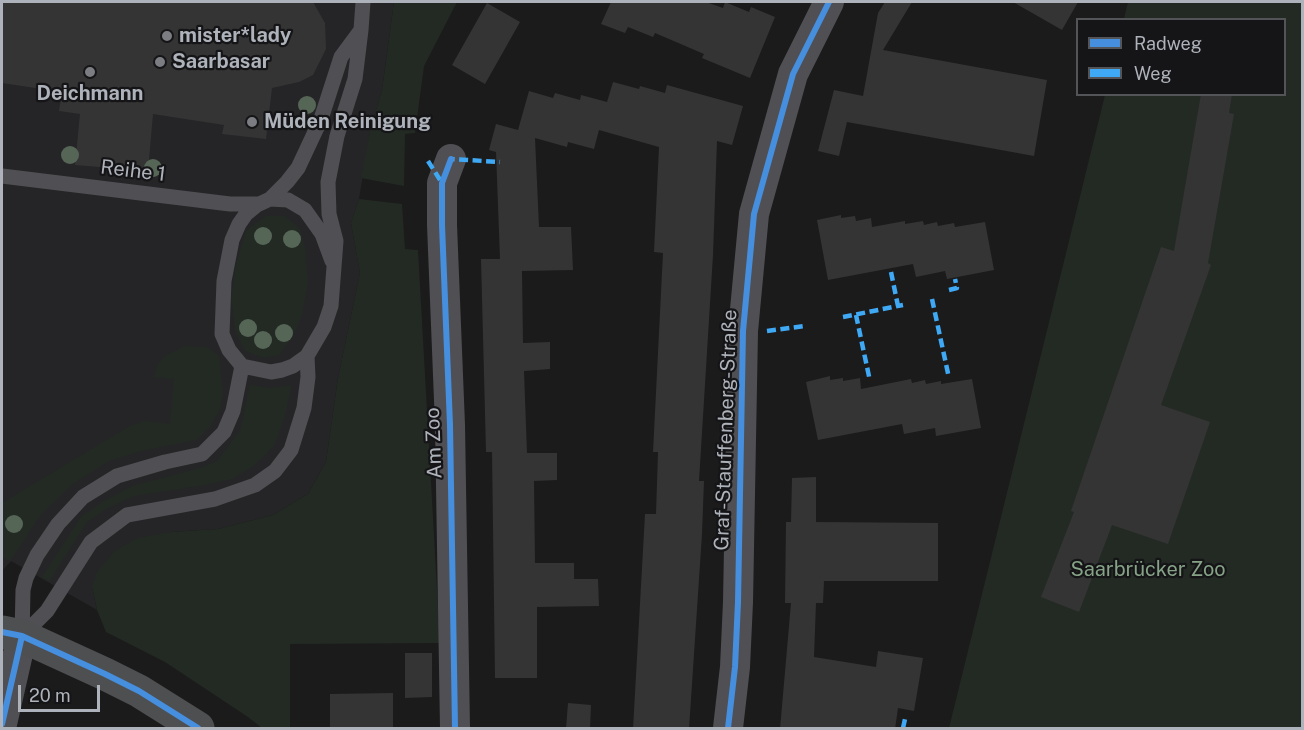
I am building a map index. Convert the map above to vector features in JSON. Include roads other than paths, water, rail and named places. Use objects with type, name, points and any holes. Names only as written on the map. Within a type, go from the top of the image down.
[{"type":"street","name":"Graf-Stauffenberg-Straße","points":[[728,729],[735,667],[738,602],[743,331],[754,214],[794,75],[830,2]]},
{"type":"street","name":"Am Zoo","points":[[440,168],[451,460],[455,729]]},
{"type":"street","points":[[2,724],[12,634],[139,691],[198,729]]},
{"type":"lane","points":[[361,30],[341,57],[321,118],[298,168],[287,182],[246,214],[232,240],[224,281],[222,334],[229,350],[242,366],[260,371],[282,370],[308,356],[324,327],[331,306],[336,241],[329,214],[328,182],[337,136],[355,79],[361,30],[363,2]]},
{"type":"lane","name":"Reihe 1","points":[[2,176],[230,204],[265,201]]},
{"type":"lane","points":[[265,201],[288,201],[305,210],[322,234],[333,265]]},
{"type":"lane","points":[[12,634],[47,611],[91,542],[127,515],[215,499],[255,485],[275,471],[291,450],[304,408],[308,356]]},
{"type":"lane","points":[[12,634],[27,578],[37,555],[58,524],[83,497],[117,476],[202,454],[224,432],[233,411],[242,366]]},
{"type":"place","name":"mister*lady","points":[[167,36]]},
{"type":"place","name":"Saarbasar","points":[[160,62]]},
{"type":"place","name":"Deichmann","points":[[90,72]]},
{"type":"place","name":"Müden Reinigung","points":[[252,122]]},
{"type":"park label","name":"Saarbrücker Zoo","points":[[1148,570]]}]
